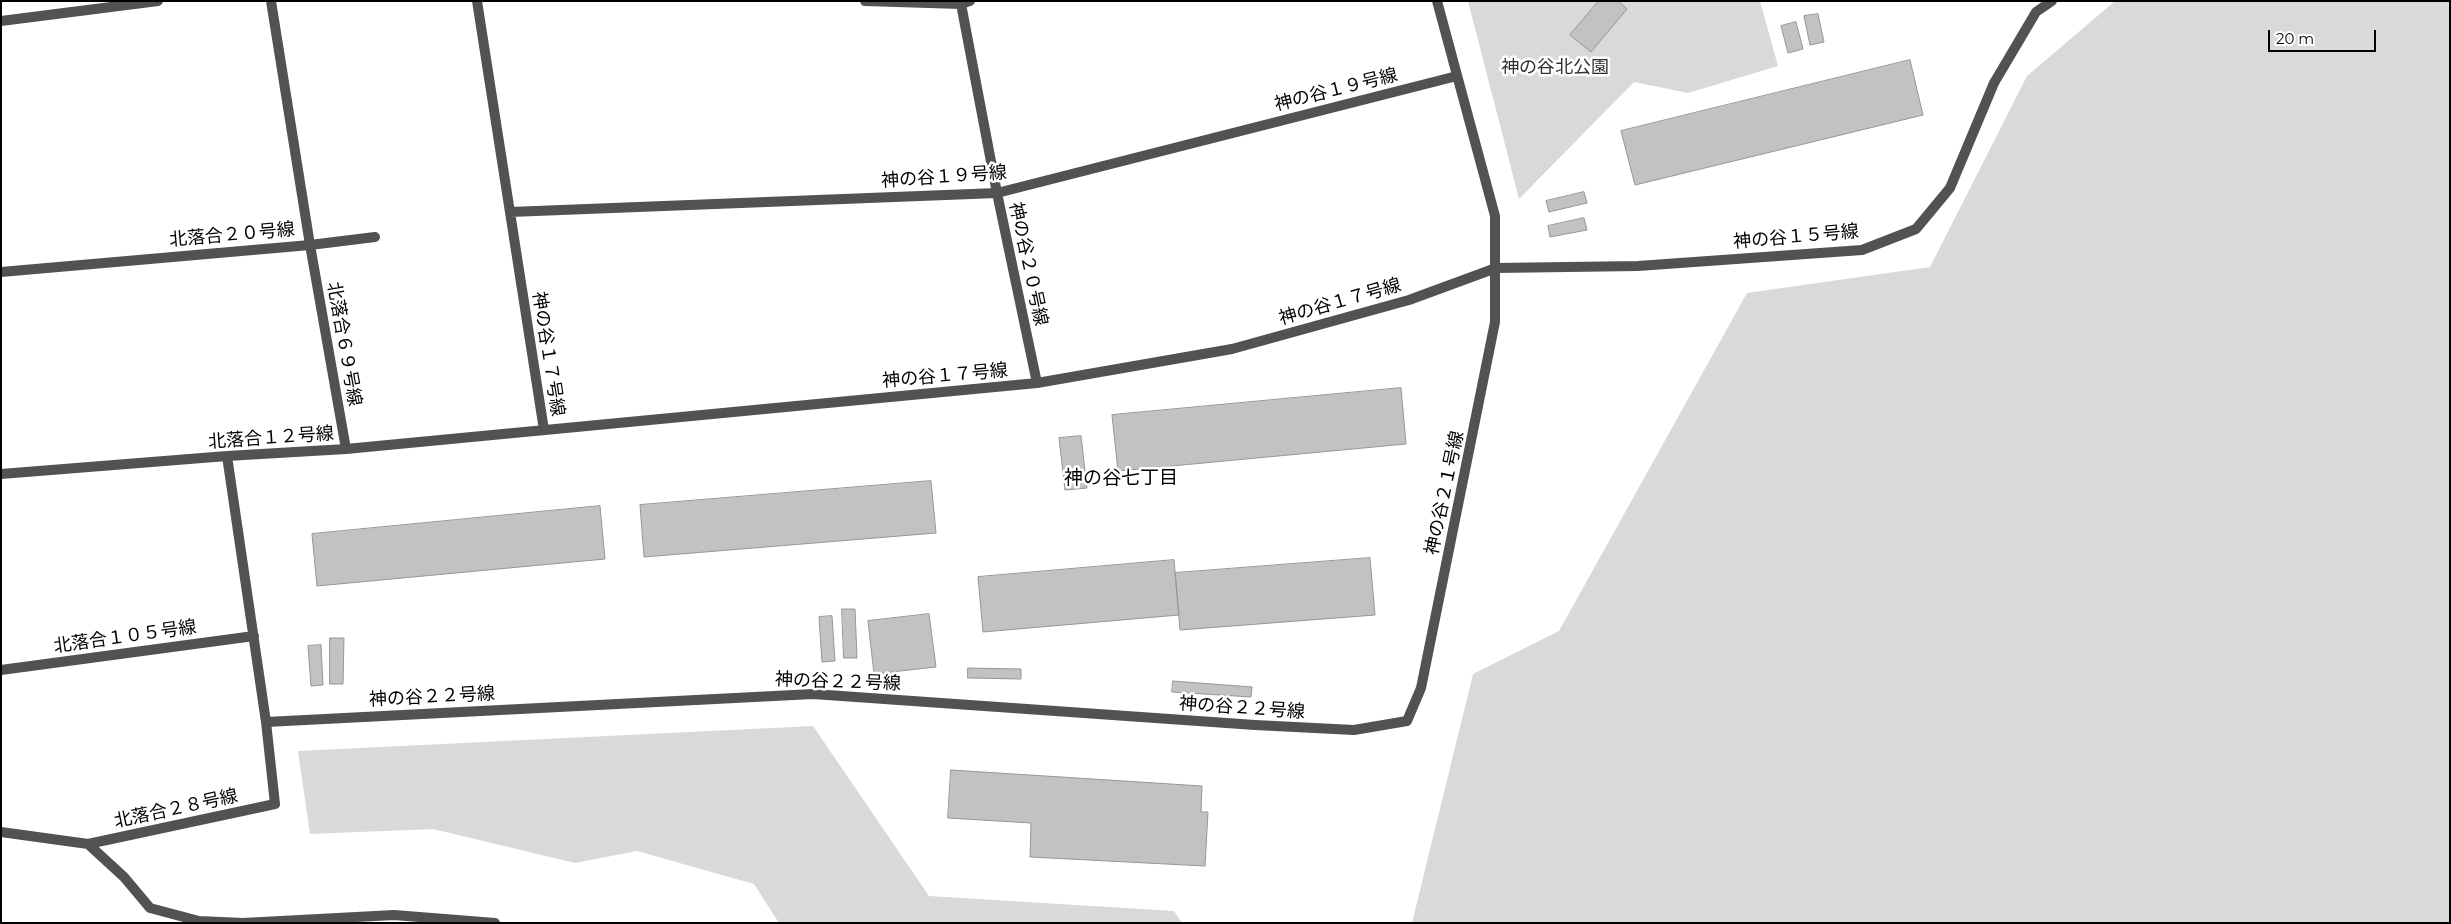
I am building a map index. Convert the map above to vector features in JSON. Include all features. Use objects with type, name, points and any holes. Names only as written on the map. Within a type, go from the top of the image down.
[{"type":"street","points":[[1,21],[158,1]]},
{"type":"street","name":"北落合２０号線","points":[[1,272],[310,245],[271,1]]},
{"type":"street","name":"神の谷１７号線","points":[[477,1],[544,430],[1037,384],[1232,348],[1409,300],[1496,268]]},
{"type":"street","points":[[865,1],[965,2]]},
{"type":"street","points":[[1437,1],[1495,216],[1496,268]]},
{"type":"street","points":[[2033,1],[2036,12]]},
{"type":"street","name":"神の谷１５号線","points":[[1496,268],[1638,266],[1862,250],[1916,229],[1950,188],[1994,83],[2036,12],[2052,1]]},
{"type":"street","name":"神の谷２０号線","points":[[965,2],[996,193],[1037,384]]},
{"type":"street","name":"神の谷１９号線","points":[[510,212],[996,193],[1457,76]]},
{"type":"street","points":[[310,245],[375,237]]},
{"type":"street","name":"北落合６９号線","points":[[310,245],[346,449]]},
{"type":"street","name":"神の谷２１号線","points":[[1407,721],[1421,688],[1496,322],[1496,268]]},
{"type":"street","name":"北落合１２号線","points":[[1,474],[227,456],[346,449],[544,430]]},
{"type":"street","points":[[227,456],[266,722]]},
{"type":"street","name":"北落合１０５号線","points":[[1,670],[254,636]]},
{"type":"street","name":"神の谷２２号線","points":[[266,722],[813,694],[1255,726],[1354,730],[1407,721]]},
{"type":"street","name":"北落合２８号線","points":[[1,832],[88,844],[276,804],[266,722]]},
{"type":"street","points":[[88,844],[124,877],[150,908],[199,921],[243,923],[394,915],[495,923]]},
{"type":"green space","name":"神の谷北公園","points":[[1468,1],[1760,1],[1778,66],[1688,93],[1634,82],[1519,199]]},
{"type":"green space","points":[[2115,1],[2450,1],[2450,923],[1412,923],[1473,674],[1559,631],[1747,293],[1930,267],[2027,76]]},
{"type":"green space","points":[[813,726],[929,896],[1174,911],[1182,923],[779,923],[754,884],[637,851],[575,863],[433,829],[310,834],[298,751]]},
{"type":"building","points":[[1599,1],[1618,1],[1627,9],[1591,52],[1570,35]]},
{"type":"building","points":[[1818,14],[1824,42],[1810,45],[1804,16]]},
{"type":"building","points":[[1796,22],[1803,49],[1788,53],[1781,26]]},
{"type":"building","points":[[1910,60],[1923,115],[1635,185],[1621,131]]},
{"type":"building","points":[[1584,192],[1587,203],[1549,212],[1546,201]]},
{"type":"building","points":[[1584,218],[1587,230],[1550,237],[1548,226]]},
{"type":"building","points":[[1401,388],[1406,444],[1118,471],[1112,415]]},
{"type":"building","points":[[1081,436],[1087,488],[1065,490],[1059,438]]},
{"type":"building","points":[[931,481],[936,533],[644,557],[640,505]]},
{"type":"building","points":[[600,506],[605,559],[317,586],[312,534]]},
{"type":"building","points":[[1370,558],[1375,615],[1180,630],[1175,573]]},
{"type":"building","points":[[1174,560],[1179,615],[983,632],[978,577]]},
{"type":"building","points":[[842,609],[855,609],[857,658],[844,658]]},
{"type":"building","points":[[929,614],[936,667],[874,674],[868,621]]},
{"type":"building","points":[[832,616],[835,661],[822,662],[819,617]]},
{"type":"building","points":[[330,638],[344,638],[343,684],[330,684]]},
{"type":"building","points":[[321,645],[323,685],[311,686],[308,646]]},
{"type":"building","points":[[968,668],[1021,669],[1021,679],[968,678]]},
{"type":"building","points":[[1173,681],[1252,687],[1251,697],[1172,692]]},
{"type":"building","points":[[951,770],[1202,786],[1201,812],[1208,812],[1205,866],[1030,857],[1031,823],[948,818]]},
{"type":"district","name":"神の谷七丁目","points":[[1121,478]]}]
